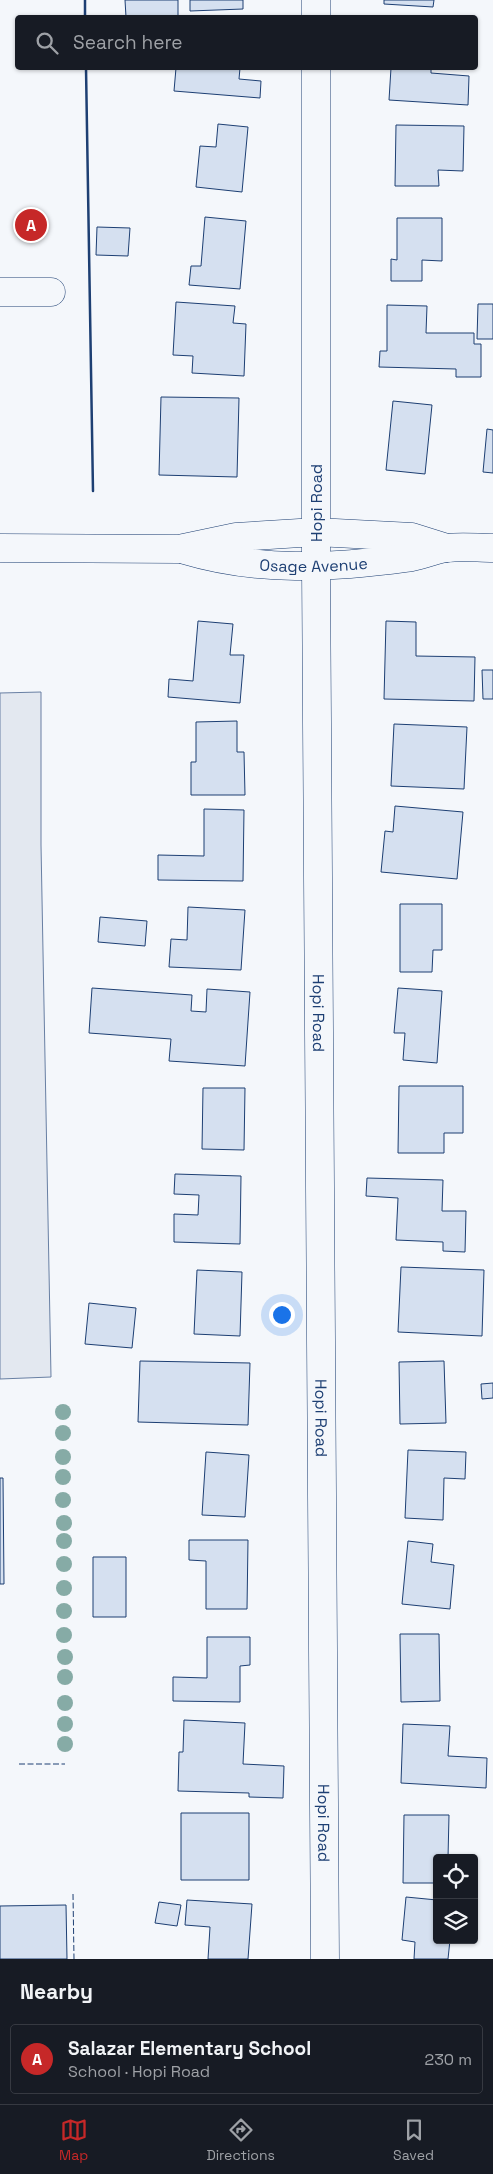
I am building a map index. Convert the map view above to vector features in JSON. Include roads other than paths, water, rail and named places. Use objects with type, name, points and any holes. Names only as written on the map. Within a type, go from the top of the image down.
[{"type":"street","points":[[316,0],[316,15]]},
{"type":"street","name":"Hopi Road","points":[[316,70],[316,567],[325,1959]]},
{"type":"street","points":[[0,292],[51,292]]},
{"type":"street","name":"Osage Avenue","points":[[0,548],[179,549],[236,537],[316,532],[412,538],[447,548],[493,548]]},
{"type":"street","name":"Osage Avenue","points":[[179,549],[213,558],[261,565],[316,567],[417,557],[447,548]]},
{"type":"place","name":"Salazar Elementary School","points":[[31,225]]}]
